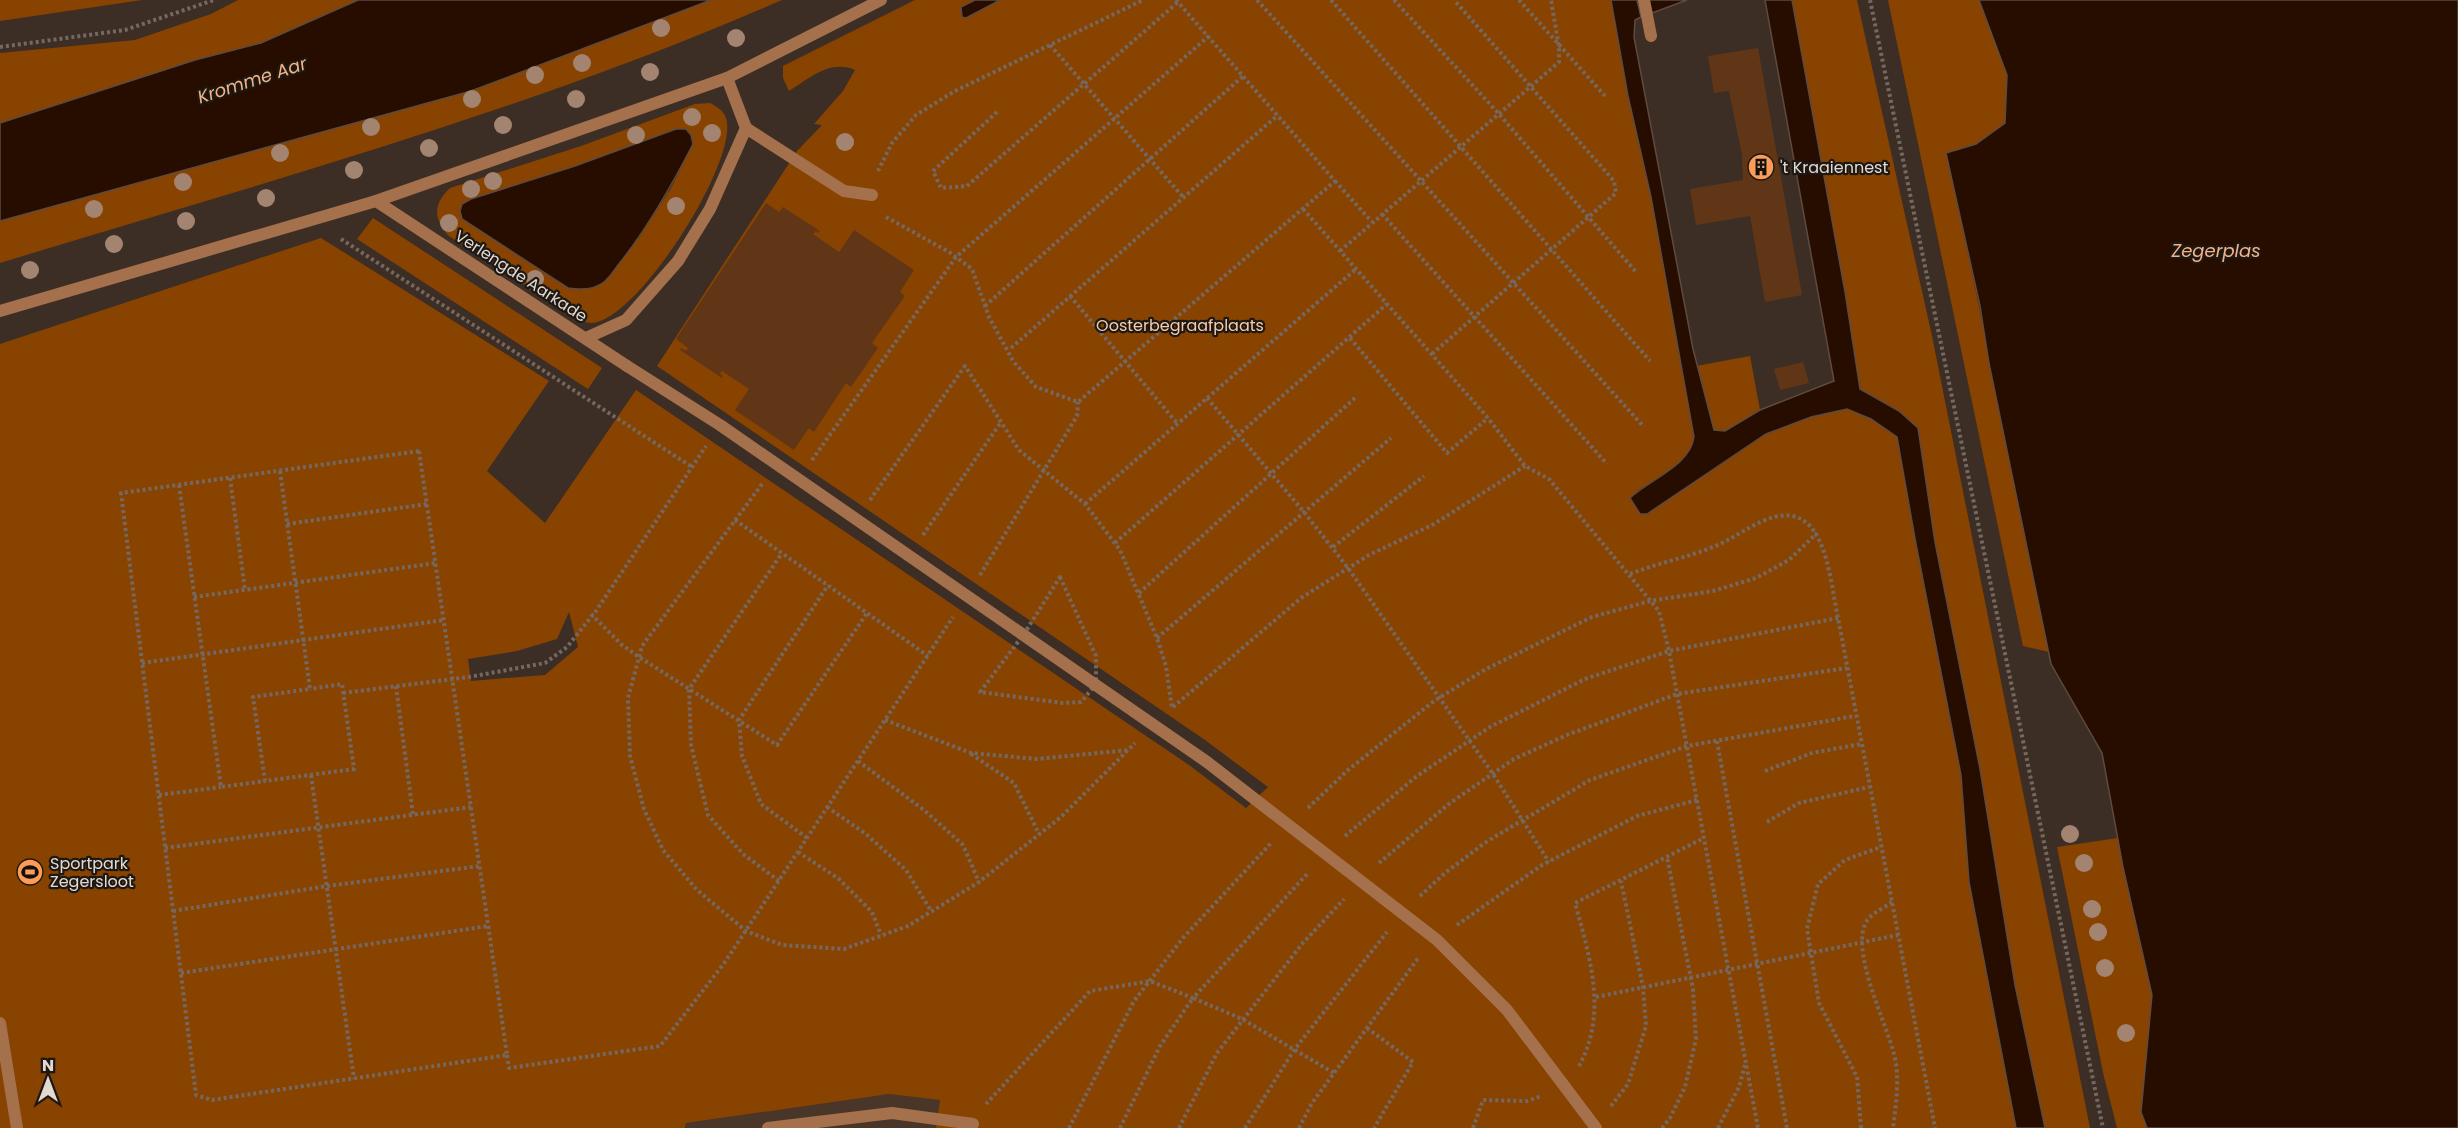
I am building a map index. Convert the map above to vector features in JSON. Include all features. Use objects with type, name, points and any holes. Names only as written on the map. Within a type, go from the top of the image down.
[{"type":"street","points":[[0,311],[376,201],[727,78],[881,0]]},
{"type":"street","points":[[1644,0],[1651,36]]},
{"type":"street","points":[[727,78],[746,128],[844,191],[872,195]]},
{"type":"street","name":"Verlengde Aarkade","points":[[376,201],[586,338],[626,320],[678,261],[710,209],[746,128]]},
{"type":"street","points":[[586,338],[720,425],[857,519],[1208,762],[1290,825],[1437,940],[1507,1010],[1594,1126]]},
{"type":"street","points":[[0,1023],[16,1128]]},
{"type":"street","points":[[768,1128],[892,1113],[973,1124]]},
{"type":"path","points":[[0,47],[125,30],[214,0]]},
{"type":"path","points":[[1078,402],[1036,387],[1013,361],[989,317],[972,268],[879,213],[872,195],[880,165],[892,143],[916,115],[956,91],[1143,0]]},
{"type":"path","points":[[1257,0],[1644,427]]},
{"type":"path","points":[[1331,0],[1650,361]]},
{"type":"path","points":[[1394,0],[1499,114],[1636,272]]},
{"type":"path","points":[[1432,354],[1616,193],[1614,181],[1454,0]]},
{"type":"path","points":[[1518,0],[1605,96]]},
{"type":"path","points":[[1340,251],[1559,62],[1559,47],[1551,0]]},
{"type":"path","points":[[1870,0],[2103,1128]]},
{"type":"path","points":[[997,112],[933,171],[940,188],[967,186],[1177,1],[1372,222]]},
{"type":"path","points":[[798,479],[956,257],[1209,36]]},
{"type":"path","points":[[1050,45],[1183,197]]},
{"type":"path","points":[[985,306],[1243,76]]},
{"type":"path","points":[[1011,348],[1278,115]]},
{"type":"path","points":[[507,1055],[212,1100],[196,1095],[121,493],[419,452],[509,1068],[660,1046],[725,962],[967,596],[1077,416],[1078,402],[1335,181]]},
{"type":"path","points":[[1303,209],[1488,418],[1525,466],[1549,479],[1659,611],[1669,651],[1758,1128]]},
{"type":"path","points":[[1382,214],[1607,464]]},
{"type":"path","points":[[310,219],[692,467]]},
{"type":"path","points":[[1084,504],[1356,269]]},
{"type":"path","points":[[1070,296],[1124,363],[1177,423]]},
{"type":"path","points":[[1115,543],[1387,304]]},
{"type":"path","points":[[1350,338],[1447,453],[1488,418]]},
{"type":"path","points":[[857,519],[965,366],[1019,450],[1045,469],[1084,504],[1120,550],[1157,638],[1166,666],[1172,708]]},
{"type":"path","points":[[1139,593],[1356,397]]},
{"type":"path","points":[[1207,398],[1333,547],[1494,774],[1549,861]]},
{"type":"path","points":[[909,555],[1001,422]]},
{"type":"path","points":[[343,693],[452,679],[545,663],[567,647],[591,615],[720,425]]},
{"type":"path","points":[[1157,638],[1391,438]]},
{"type":"path","points":[[776,464],[642,646],[628,698],[630,756],[644,809],[663,850],[697,890],[746,931],[782,945],[844,949],[908,926],[979,882],[1061,817],[1172,708],[1301,598],[1369,555],[1434,524],[1525,466]]},
{"type":"path","points":[[280,471],[310,688]]},
{"type":"path","points":[[1333,547],[1424,476]]},
{"type":"path","points":[[230,478],[245,590]]},
{"type":"path","points":[[178,485],[221,788]]},
{"type":"path","points":[[287,524],[427,504]]},
{"type":"path","points":[[1630,574],[1650,565],[1714,547],[1764,520],[1786,515],[1803,520],[1817,533],[1823,548],[1838,618],[1935,1128]]},
{"type":"path","points":[[735,520],[928,656]]},
{"type":"path","points":[[1069,1128],[1134,1002],[1183,938],[1268,846],[1348,770],[1441,697],[1486,669],[1592,617],[1650,601],[1713,591],[1756,578],[1789,560],[1817,533]]},
{"type":"path","points":[[779,881],[743,854],[708,815],[690,745],[689,689],[782,553]]},
{"type":"path","points":[[194,597],[435,563]]},
{"type":"path","points":[[807,838],[761,804],[742,756],[739,720],[828,585]]},
{"type":"path","points":[[591,615],[622,645],[639,657],[777,745],[867,613]]},
{"type":"path","points":[[1119,1128],[1160,1046],[1193,998],[1326,854],[1367,816],[1416,776],[1490,727],[1585,679],[1669,651],[1838,618]]},
{"type":"path","points":[[142,663],[444,620]]},
{"type":"path","points":[[1179,1128],[1217,1053],[1302,944],[1381,861],[1450,803],[1514,759],[1567,735],[1677,694],[1846,668]]},
{"type":"path","points":[[159,795],[221,788],[354,769],[342,684],[253,697],[265,781]]},
{"type":"path","points":[[396,686],[413,815]]},
{"type":"path","points":[[1245,1128],[1294,1050],[1402,913],[1445,873],[1486,842],[1590,780],[1687,746],[1855,716]]},
{"type":"path","points":[[885,720],[971,753],[1014,783],[1039,834]]},
{"type":"path","points":[[1717,741],[1787,1128]]},
{"type":"path","points":[[1765,771],[1812,753],[1861,744]]},
{"type":"path","points":[[971,753],[1037,759],[1129,750]]},
{"type":"path","points":[[858,761],[924,810],[963,845],[979,882]]},
{"type":"path","points":[[311,775],[354,1079]]},
{"type":"path","points":[[1767,822],[1799,803],[1869,787]]},
{"type":"path","points":[[1299,1128],[1312,1103],[1415,960],[1437,940],[1549,861],[1637,816],[1697,800]]},
{"type":"path","points":[[165,848],[471,807]]},
{"type":"path","points":[[827,807],[866,834],[906,870],[931,911]]},
{"type":"path","points":[[1473,1128],[1483,1100],[1527,1101],[1552,1092],[1580,1066],[1592,1041],[1596,997],[1575,903],[1704,838]]},
{"type":"path","points":[[1861,1128],[1857,1077],[1819,1003],[1807,929],[1818,884],[1845,860],[1881,847]]},
{"type":"path","points":[[798,852],[840,879],[872,912],[881,935]]},
{"type":"path","points":[[1662,1128],[1670,1118],[1684,1087],[1696,1040],[1693,989],[1666,856]]},
{"type":"path","points":[[173,911],[327,886],[480,867]]},
{"type":"path","points":[[1594,1126],[1628,1084],[1646,1026],[1643,987],[1621,881]]},
{"type":"path","points":[[1892,902],[1868,919],[1861,942],[1865,969],[1895,1056],[1897,1097],[1893,1128]]},
{"type":"path","points":[[181,973],[488,926]]},
{"type":"path","points":[[1596,997],[1898,935]]},
{"type":"path","points":[[973,1124],[988,1100],[1090,991],[1150,981],[1242,1019],[1334,1073]]},
{"type":"path","points":[[1367,1028],[1413,1062],[1374,1128]]},
{"type":"path","points":[[1718,1128],[1738,1087],[1746,1062]]},
{"type":"shaded area","points":[[888,1094],[940,1100],[936,1128],[686,1128],[686,1123]]},
{"type":"green space","points":[[0,0],[142,0],[0,21]]},
{"type":"green space","points":[[238,0],[358,0],[261,43],[195,60],[0,123],[0,53],[135,40],[211,14]]},
{"type":"green space","points":[[711,0],[782,0],[687,40],[494,110],[296,174],[0,263],[0,221],[471,91]]},
{"type":"green space","name":"Oosterbegraafplaats","points":[[915,0],[975,0],[961,7],[966,18],[1000,0],[1611,0],[1628,96],[1651,197],[1694,437],[1692,446],[1680,462],[1637,491],[1647,514],[1766,434],[1811,417],[1847,409],[1871,419],[1897,437],[1961,775],[1969,882],[2016,1128],[936,1128],[940,1100],[889,1094],[686,1123],[685,1128],[0,1128],[0,344],[321,238],[549,381],[487,471],[545,523],[636,390],[1189,765],[1246,808],[1268,787],[1205,740],[657,366],[797,151],[822,125],[814,124],[843,91],[855,70],[846,67],[829,68],[789,91],[783,78],[783,66]],"holes":[[[569,612],[578,647],[545,675],[471,681],[468,659],[517,651],[557,639]]]},
{"type":"green space","points":[[1792,0],[1857,0],[1932,336],[2090,1128],[2045,1128],[2015,985],[1980,769],[1935,542],[1918,429],[1899,411],[1860,389],[1845,292]]},
{"type":"green space","points":[[1888,0],[1979,0],[2007,75],[2005,124],[1976,144],[1946,153],[2049,652],[2023,646]]},
{"type":"green space","points":[[710,103],[717,107],[726,118],[726,139],[717,168],[681,236],[633,297],[610,316],[591,323],[578,319],[449,236],[440,224],[438,206],[450,188],[581,146],[695,104]],"holes":[[[676,129],[686,129],[691,135],[693,144],[671,188],[639,238],[568,288],[462,219],[575,166]]]},
{"type":"green space","points":[[373,218],[602,368],[588,389],[357,239]]},
{"type":"green space","points":[[1750,356],[1760,410],[1725,431],[1714,430],[1696,366]]},
{"type":"green space","points":[[2118,838],[2152,995],[2141,1112],[2147,1128],[2117,1128],[2104,1077],[2057,847]]},
{"type":"water","name":"Kromme Aar","points":[[358,0],[711,0],[471,91],[0,221],[0,123],[195,60],[261,43]]},
{"type":"water","points":[[975,0],[1000,0],[966,18],[962,17],[961,7]]},
{"type":"water","points":[[1611,0],[1637,0],[1641,17],[1635,20],[1634,37],[1693,349],[1714,430],[1725,431],[1760,410],[1834,381],[1765,0],[1792,0],[1845,292],[1860,389],[1899,411],[1918,428],[1935,542],[1980,769],[2015,985],[2045,1128],[2016,1128],[1969,882],[1961,775],[1897,437],[1871,419],[1847,409],[1811,417],[1766,434],[1647,514],[1640,514],[1630,498],[1677,464],[1691,447],[1694,437],[1651,197],[1628,96]]},
{"type":"water","points":[[1649,0],[1687,0],[1652,13]]},
{"type":"water","name":"Zegerplas","points":[[1979,0],[2458,0],[2458,1128],[2147,1128],[2141,1112],[2152,995],[2123,867],[2102,753],[2051,664],[1989,363],[1980,306],[1946,153],[1976,144],[2005,123],[2007,75]]},
{"type":"water","points":[[676,129],[686,129],[691,135],[693,144],[642,232],[609,277],[596,287],[568,288],[462,219],[460,211],[462,204],[471,199],[575,166]]},
{"type":"building","name":"'t Kraaiennest","points":[[1758,48],[1802,295],[1765,302],[1750,216],[1696,225],[1690,189],[1743,180],[1742,155],[1729,91],[1714,93],[1708,56]]},
{"type":"building","points":[[766,203],[779,212],[783,207],[820,231],[813,234],[839,252],[854,230],[914,270],[900,292],[905,296],[872,343],[878,348],[851,387],[846,383],[814,432],[809,428],[794,450],[735,410],[749,389],[722,371],[720,374],[722,378],[680,350],[681,348],[686,351],[688,348],[676,339]]},
{"type":"building","points":[[1803,362],[1809,383],[1780,390],[1774,369]]},
{"type":"place","name":"'t Kraaiennest","points":[[1761,167]]},
{"type":"place","name":"Sportpark Zegersloot","points":[[30,872]]}]
